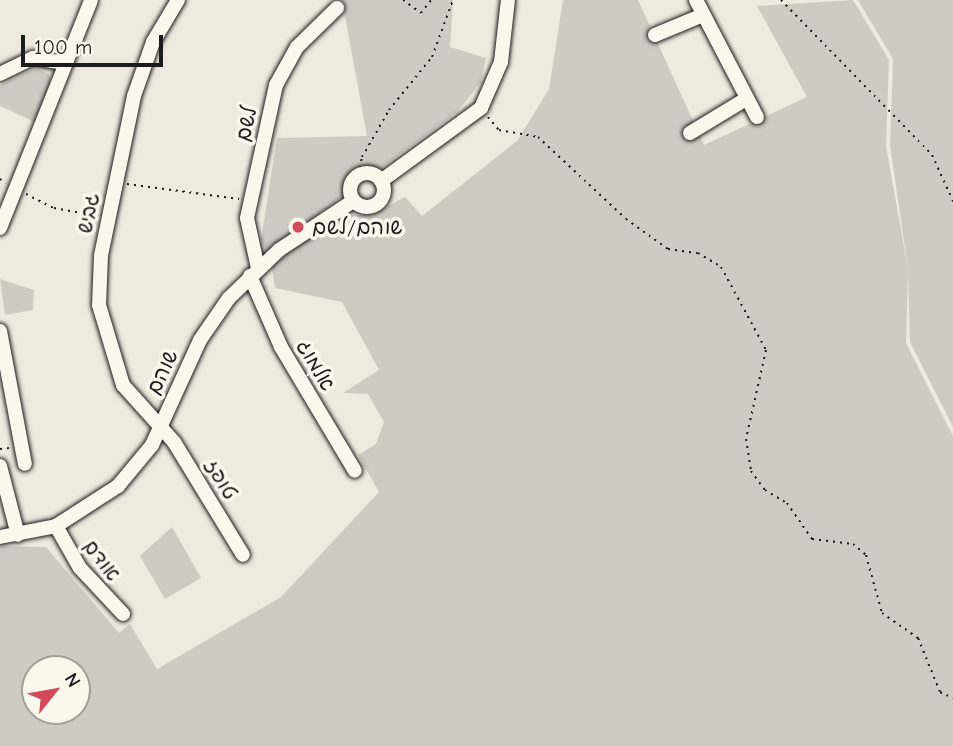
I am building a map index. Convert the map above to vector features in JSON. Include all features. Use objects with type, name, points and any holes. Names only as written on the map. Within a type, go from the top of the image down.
[{"type":"street","points":[[0,228],[19,190],[91,0]]},
{"type":"street","name":"גביש","points":[[159,428],[123,385],[102,328],[99,282],[108,219],[139,77],[178,0]]},
{"type":"street","points":[[354,201],[350,188],[359,175],[381,181],[481,108],[501,62],[508,0]]},
{"type":"street","points":[[696,0],[757,117]]},
{"type":"street","name":"לשם","points":[[254,272],[247,239],[251,201],[280,75],[304,38],[337,8]]},
{"type":"street","points":[[655,35],[703,15]]},
{"type":"street","points":[[0,74],[33,58],[66,63]]},
{"type":"street","points":[[690,133],[746,99]]},
{"type":"street","name":"שוהם","points":[[0,537],[56,526],[118,486],[159,428],[200,340],[254,272],[354,201],[377,204],[381,181]]},
{"type":"street","name":"אלמוג","points":[[254,272],[281,347],[355,471]]},
{"type":"street","points":[[0,331],[24,464]]},
{"type":"street","name":"טופז","points":[[159,428],[243,555]]},
{"type":"street","points":[[0,466],[18,535]]},
{"type":"street","name":"אודם","points":[[56,526],[80,568],[123,614]]},
{"type":"path","points":[[403,0],[421,13],[431,0]]},
{"type":"path","points":[[359,175],[362,156],[389,110],[432,57],[453,0]]},
{"type":"path","points":[[781,0],[932,155],[953,201]]},
{"type":"path","points":[[481,108],[499,130],[538,137],[626,219],[668,248],[698,253],[721,267],[766,350],[746,439],[751,471],[765,490],[787,503],[812,539],[853,544],[866,555],[882,613],[918,638],[940,692],[953,698]]},
{"type":"path","points":[[0,179],[54,208],[108,219]]},
{"type":"path","points":[[116,182],[251,201]]},
{"type":"shaded area","points":[[342,0],[453,0],[450,47],[486,58],[481,82],[457,112],[267,252],[261,239],[277,138],[367,136]]},
{"type":"shaded area","points":[[563,0],[638,0],[704,145],[807,97],[757,6],[853,0],[889,60],[886,146],[908,269],[890,145],[893,59],[858,0],[953,0],[953,427],[910,342],[908,271],[906,343],[953,436],[953,746],[0,746],[0,546],[46,547],[119,633],[130,624],[157,669],[281,597],[379,492],[358,455],[376,444],[384,422],[368,394],[343,393],[379,370],[342,302],[275,288],[271,262],[340,216],[373,214],[405,197],[422,216],[517,141],[549,89]]},
{"type":"shaded area","points":[[36,68],[49,74],[51,86],[37,123],[0,106],[0,85]]},
{"type":"shaded area","points":[[0,279],[34,290],[33,310],[5,315]]},
{"type":"shaded area","points":[[172,527],[201,578],[165,599],[140,556]]},
{"type":"place","name":"שוהם/לשם","points":[[298,227]]}]
